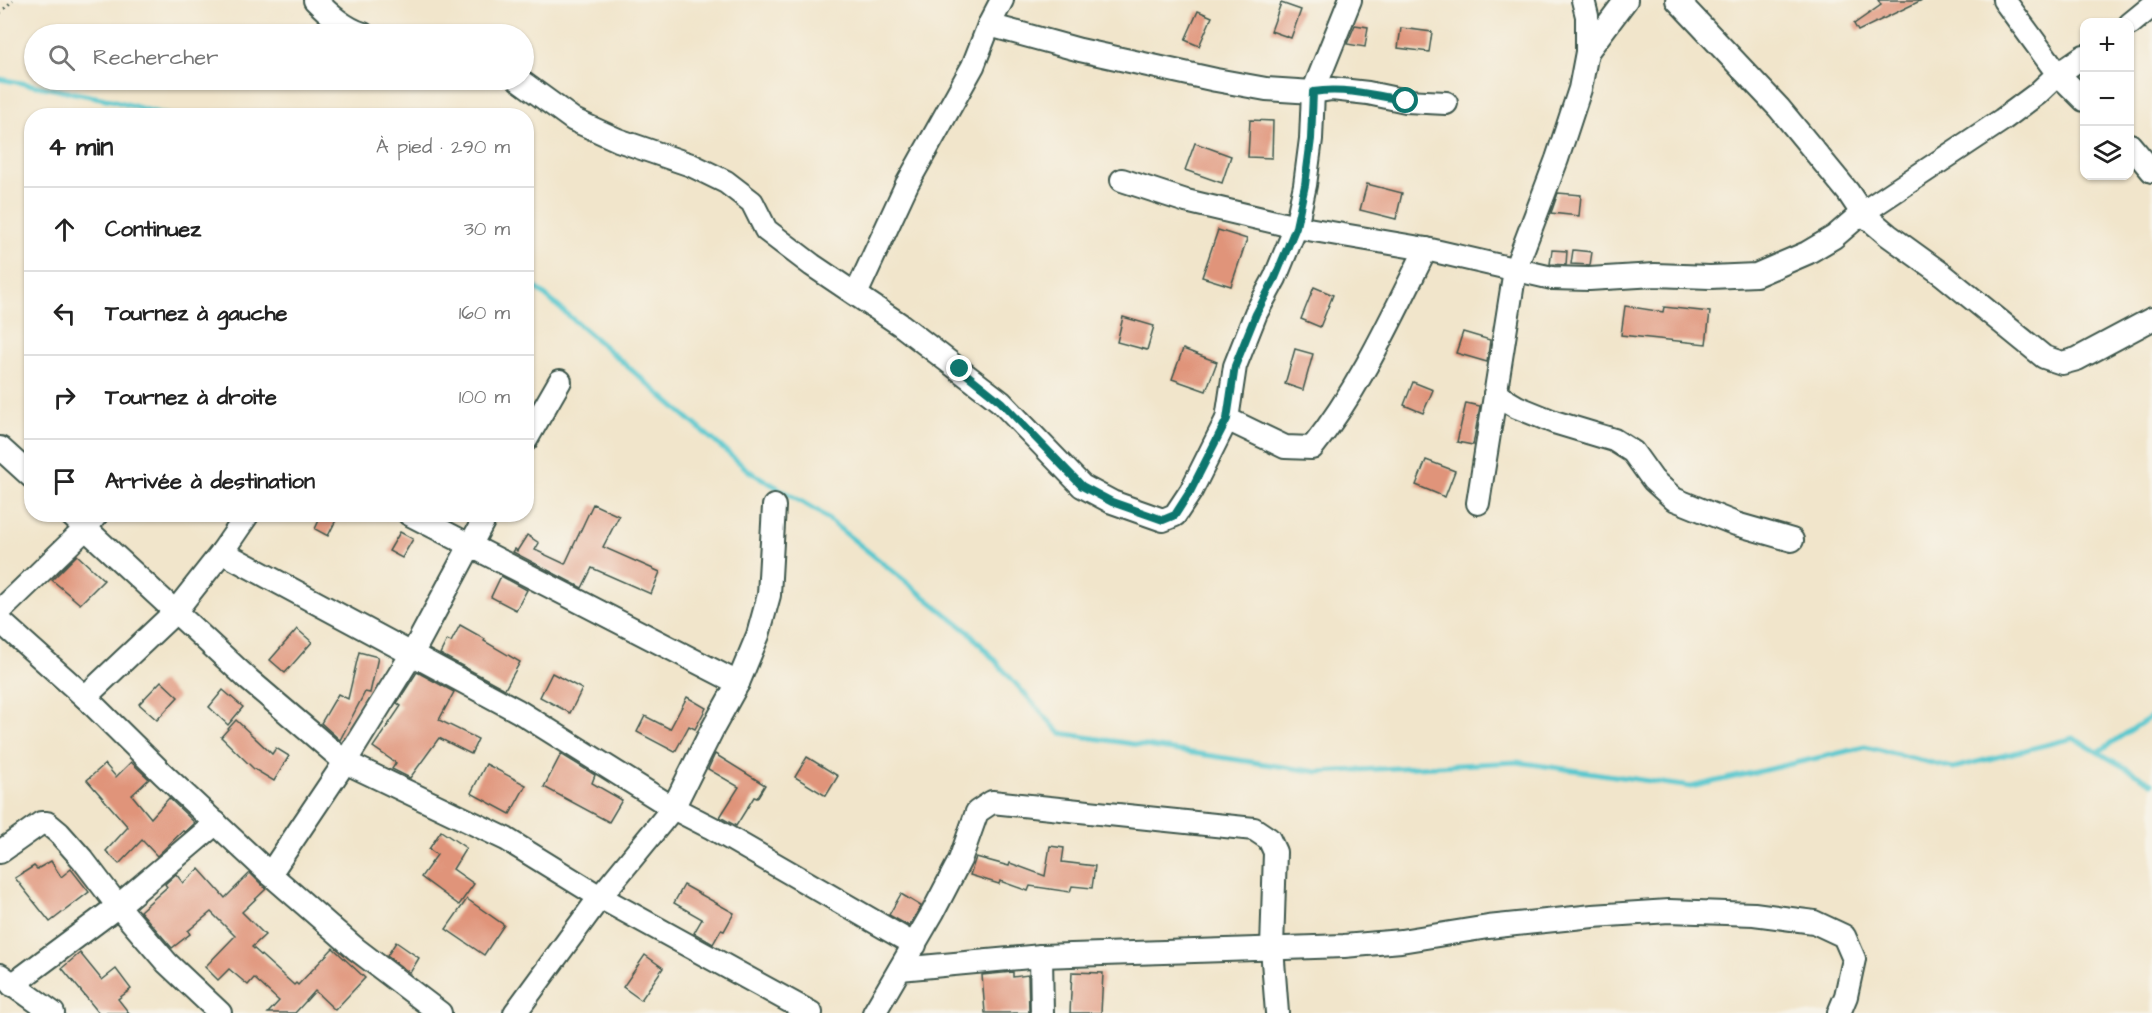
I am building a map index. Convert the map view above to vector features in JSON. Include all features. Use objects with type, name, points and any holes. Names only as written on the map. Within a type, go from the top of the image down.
[{"type":"street","points":[[315,0],[343,24]]},
{"type":"street","points":[[856,294],[907,184],[973,66],[989,25],[1002,0]]},
{"type":"street","points":[[533,90],[574,120],[618,140],[691,165],[726,182],[752,202],[766,230],[901,325],[1001,402],[1082,486],[1112,502],[1163,520],[1175,515],[1191,490],[1227,419],[1235,366],[1296,227],[1305,185],[1311,139],[1313,92],[1350,0]]},
{"type":"street","points":[[1478,503],[1515,270],[1557,159],[1580,89],[1587,52],[1587,16],[1583,0]]},
{"type":"street","points":[[1587,52],[1626,0]]},
{"type":"street","points":[[1677,0],[1779,108],[1848,192],[1862,213],[1942,274],[2044,357],[2062,363],[2077,359],[2152,319]]},
{"type":"street","points":[[2004,0],[2058,74],[2080,95]]},
{"type":"street","points":[[2134,21],[2152,6]]},
{"type":"street","points":[[989,25],[1080,50],[1266,89],[1313,92],[1332,89],[1368,93],[1406,101],[1446,103]]},
{"type":"street","points":[[1122,180],[1186,201],[1296,227],[1426,249],[1552,278],[1756,275],[1834,237],[1862,213],[2002,120],[2037,94],[2058,74],[2080,59]]},
{"type":"street","points":[[2134,150],[2152,171]]},
{"type":"street","points":[[1227,419],[1285,447],[1312,448],[1330,425],[1376,349],[1426,249]]},
{"type":"street","points":[[534,426],[560,381]]},
{"type":"street","points":[[1495,394],[1517,407],[1554,422],[1614,440],[1633,452],[1653,480],[1674,499],[1736,524],[1791,540]]},
{"type":"street","points":[[0,448],[24,470]]},
{"type":"street","points":[[515,1013],[600,897],[673,808],[738,683],[758,635],[769,595],[774,506]]},
{"type":"street","points":[[0,611],[81,522]]},
{"type":"street","points":[[87,522],[174,613],[345,762],[506,839],[600,897],[811,1013]]},
{"type":"street","points":[[85,697],[174,613],[243,522]]},
{"type":"street","points":[[425,522],[738,683]]},
{"type":"street","points":[[270,874],[345,762],[412,654],[483,522]]},
{"type":"street","points":[[222,552],[518,711],[673,808],[712,828],[915,945]]},
{"type":"street","points":[[0,621],[85,697],[270,874],[356,949],[440,1013]]},
{"type":"street","points":[[874,1013],[915,945],[960,860],[977,812],[992,802],[1254,829],[1269,838],[1275,852],[1272,948],[1277,1013]]},
{"type":"street","points":[[0,852],[41,823],[53,827],[167,963],[220,1013]]},
{"type":"street","points":[[53,1013],[6,980],[118,906],[216,823]]},
{"type":"street","points":[[900,969],[1041,956],[1401,941],[1488,927],[1669,911],[1754,914],[1814,922],[1844,936],[1854,959],[1846,996],[1839,1013]]},
{"type":"street","points":[[1041,956],[1042,1013]]},
{"type":"path","points":[[0,13],[13,0]]},
{"type":"building","points":[[1878,0],[1922,0],[1858,31],[1854,24],[1881,5]]},
{"type":"building","points":[[1281,3],[1301,10],[1291,38],[1271,31]]},
{"type":"building","points":[[1198,11],[1212,17],[1199,46],[1185,40]]},
{"type":"building","points":[[1355,25],[1368,27],[1365,47],[1347,44]]},
{"type":"building","points":[[1401,28],[1432,32],[1429,52],[1398,48]]},
{"type":"building","points":[[1250,120],[1273,121],[1272,158],[1248,157]]},
{"type":"building","points":[[1195,143],[1231,156],[1222,183],[1185,170]]},
{"type":"building","points":[[1367,184],[1402,193],[1396,219],[1360,210]]},
{"type":"building","points":[[1558,193],[1581,195],[1579,216],[1551,213]]},
{"type":"building","points":[[1218,230],[1247,239],[1231,286],[1202,277]]},
{"type":"building","points":[[1552,250],[1567,251],[1566,265],[1550,264]]},
{"type":"building","points":[[1573,250],[1592,252],[1590,265],[1571,264]]},
{"type":"building","points":[[1314,287],[1333,295],[1320,327],[1301,319]]},
{"type":"building","points":[[1625,306],[1663,312],[1664,307],[1710,312],[1706,344],[1621,335]]},
{"type":"building","points":[[1123,317],[1154,326],[1147,350],[1117,342]]},
{"type":"building","points":[[1463,332],[1490,340],[1487,362],[1456,353]]},
{"type":"building","points":[[1183,349],[1217,362],[1206,391],[1172,379]]},
{"type":"building","points":[[1295,349],[1313,354],[1303,390],[1285,384]]},
{"type":"building","points":[[1413,382],[1433,390],[1423,413],[1404,405]]},
{"type":"building","points":[[1466,403],[1480,406],[1473,445],[1457,442]]},
{"type":"building","points":[[1426,460],[1455,471],[1445,497],[1416,485]]},
{"type":"building","points":[[593,504],[619,516],[603,547],[660,572],[651,594],[592,568],[582,588],[513,552],[515,549],[517,551],[527,535],[539,543],[535,550],[565,564]]},
{"type":"building","points":[[318,522],[335,522],[328,536],[315,529]]},
{"type":"building","points":[[400,532],[413,539],[402,558],[389,551]]},
{"type":"building","points":[[77,555],[104,580],[80,604],[52,580]]},
{"type":"building","points":[[501,576],[527,590],[516,610],[491,597]]},
{"type":"building","points":[[460,625],[520,662],[505,689],[440,654],[447,640],[451,642]]},
{"type":"building","points":[[297,629],[312,642],[285,673],[270,660]]},
{"type":"building","points":[[359,652],[378,657],[370,693],[365,692],[340,740],[321,723],[338,694],[348,699]]},
{"type":"building","points":[[417,672],[454,692],[439,720],[478,739],[471,754],[439,738],[410,778],[392,769],[396,763],[373,747],[401,706],[397,703]]},
{"type":"building","points":[[552,673],[582,689],[570,713],[540,697]]},
{"type":"building","points":[[161,681],[178,697],[157,720],[139,704]]},
{"type":"building","points":[[223,690],[243,707],[228,725],[209,707]]},
{"type":"building","points":[[687,697],[706,708],[695,729],[689,726],[675,752],[637,732],[645,716],[670,729]]},
{"type":"building","points":[[236,720],[272,754],[276,748],[289,756],[274,781],[254,769],[221,737]]},
{"type":"building","points":[[561,754],[595,775],[592,783],[622,800],[609,822],[544,787]]},
{"type":"building","points":[[715,754],[765,785],[757,798],[754,797],[736,826],[720,817],[739,787],[708,769]]},
{"type":"building","points":[[807,757],[838,776],[826,796],[795,777]]},
{"type":"building","points":[[131,762],[149,779],[132,795],[151,818],[169,798],[195,823],[185,832],[183,831],[157,856],[142,840],[119,864],[106,851],[128,827],[87,780],[105,764],[116,777]]},
{"type":"building","points":[[486,764],[526,785],[510,814],[471,793]]},
{"type":"building","points":[[441,831],[466,848],[453,869],[474,884],[459,905],[421,877],[437,855],[429,849]]},
{"type":"building","points":[[1050,846],[1064,848],[1062,862],[1095,866],[1092,888],[1072,886],[1070,892],[1030,886],[1028,891],[1000,881],[999,884],[970,875],[976,857],[1009,866],[1010,863],[1045,876]]},
{"type":"building","points":[[51,861],[61,877],[71,869],[89,892],[50,922],[15,878],[34,866],[37,869]]},
{"type":"building","points":[[199,869],[225,898],[250,873],[266,889],[242,912],[265,935],[252,947],[294,985],[296,983],[298,985],[333,948],[365,978],[335,1010],[315,991],[295,1013],[268,1013],[279,1001],[254,978],[248,985],[229,969],[218,980],[205,967],[235,936],[211,912],[188,931],[190,934],[172,948],[140,911],[167,887],[165,884],[176,874],[183,883]]},
{"type":"building","points":[[684,885],[734,913],[724,931],[721,930],[713,944],[694,933],[702,919],[674,903]]},
{"type":"building","points":[[901,894],[921,906],[909,926],[889,915]]},
{"type":"building","points":[[467,899],[504,925],[484,955],[446,929]]},
{"type":"building","points":[[396,942],[419,958],[410,973],[387,956]]},
{"type":"building","points":[[80,953],[102,980],[116,969],[131,989],[118,999],[129,1013],[99,1013],[62,968]]},
{"type":"building","points":[[645,955],[663,968],[641,1000],[623,987]]},
{"type":"building","points":[[1013,972],[1013,977],[1028,975],[1029,1013],[985,1013],[982,975]]},
{"type":"building","points":[[1072,972],[1103,973],[1101,1013],[1070,1013]]},
{"type":"waterway","points":[[0,79],[24,84]]},
{"type":"waterway","points":[[58,90],[140,108]]},
{"type":"waterway","points":[[534,286],[749,471],[819,512],[971,634],[1060,733],[1318,772],[1517,762],[1691,787],[1865,747],[1953,768],[2073,738],[2152,783]]},
{"type":"waterway","points":[[2098,752],[2152,716]]},
{"type":"route","points":[[960,369],[1001,402],[1082,486],[1112,502],[1163,520],[1175,515],[1191,490],[1227,419],[1235,366],[1296,227],[1305,185],[1311,139],[1313,92],[1332,89],[1368,93],[1406,101]]}]
